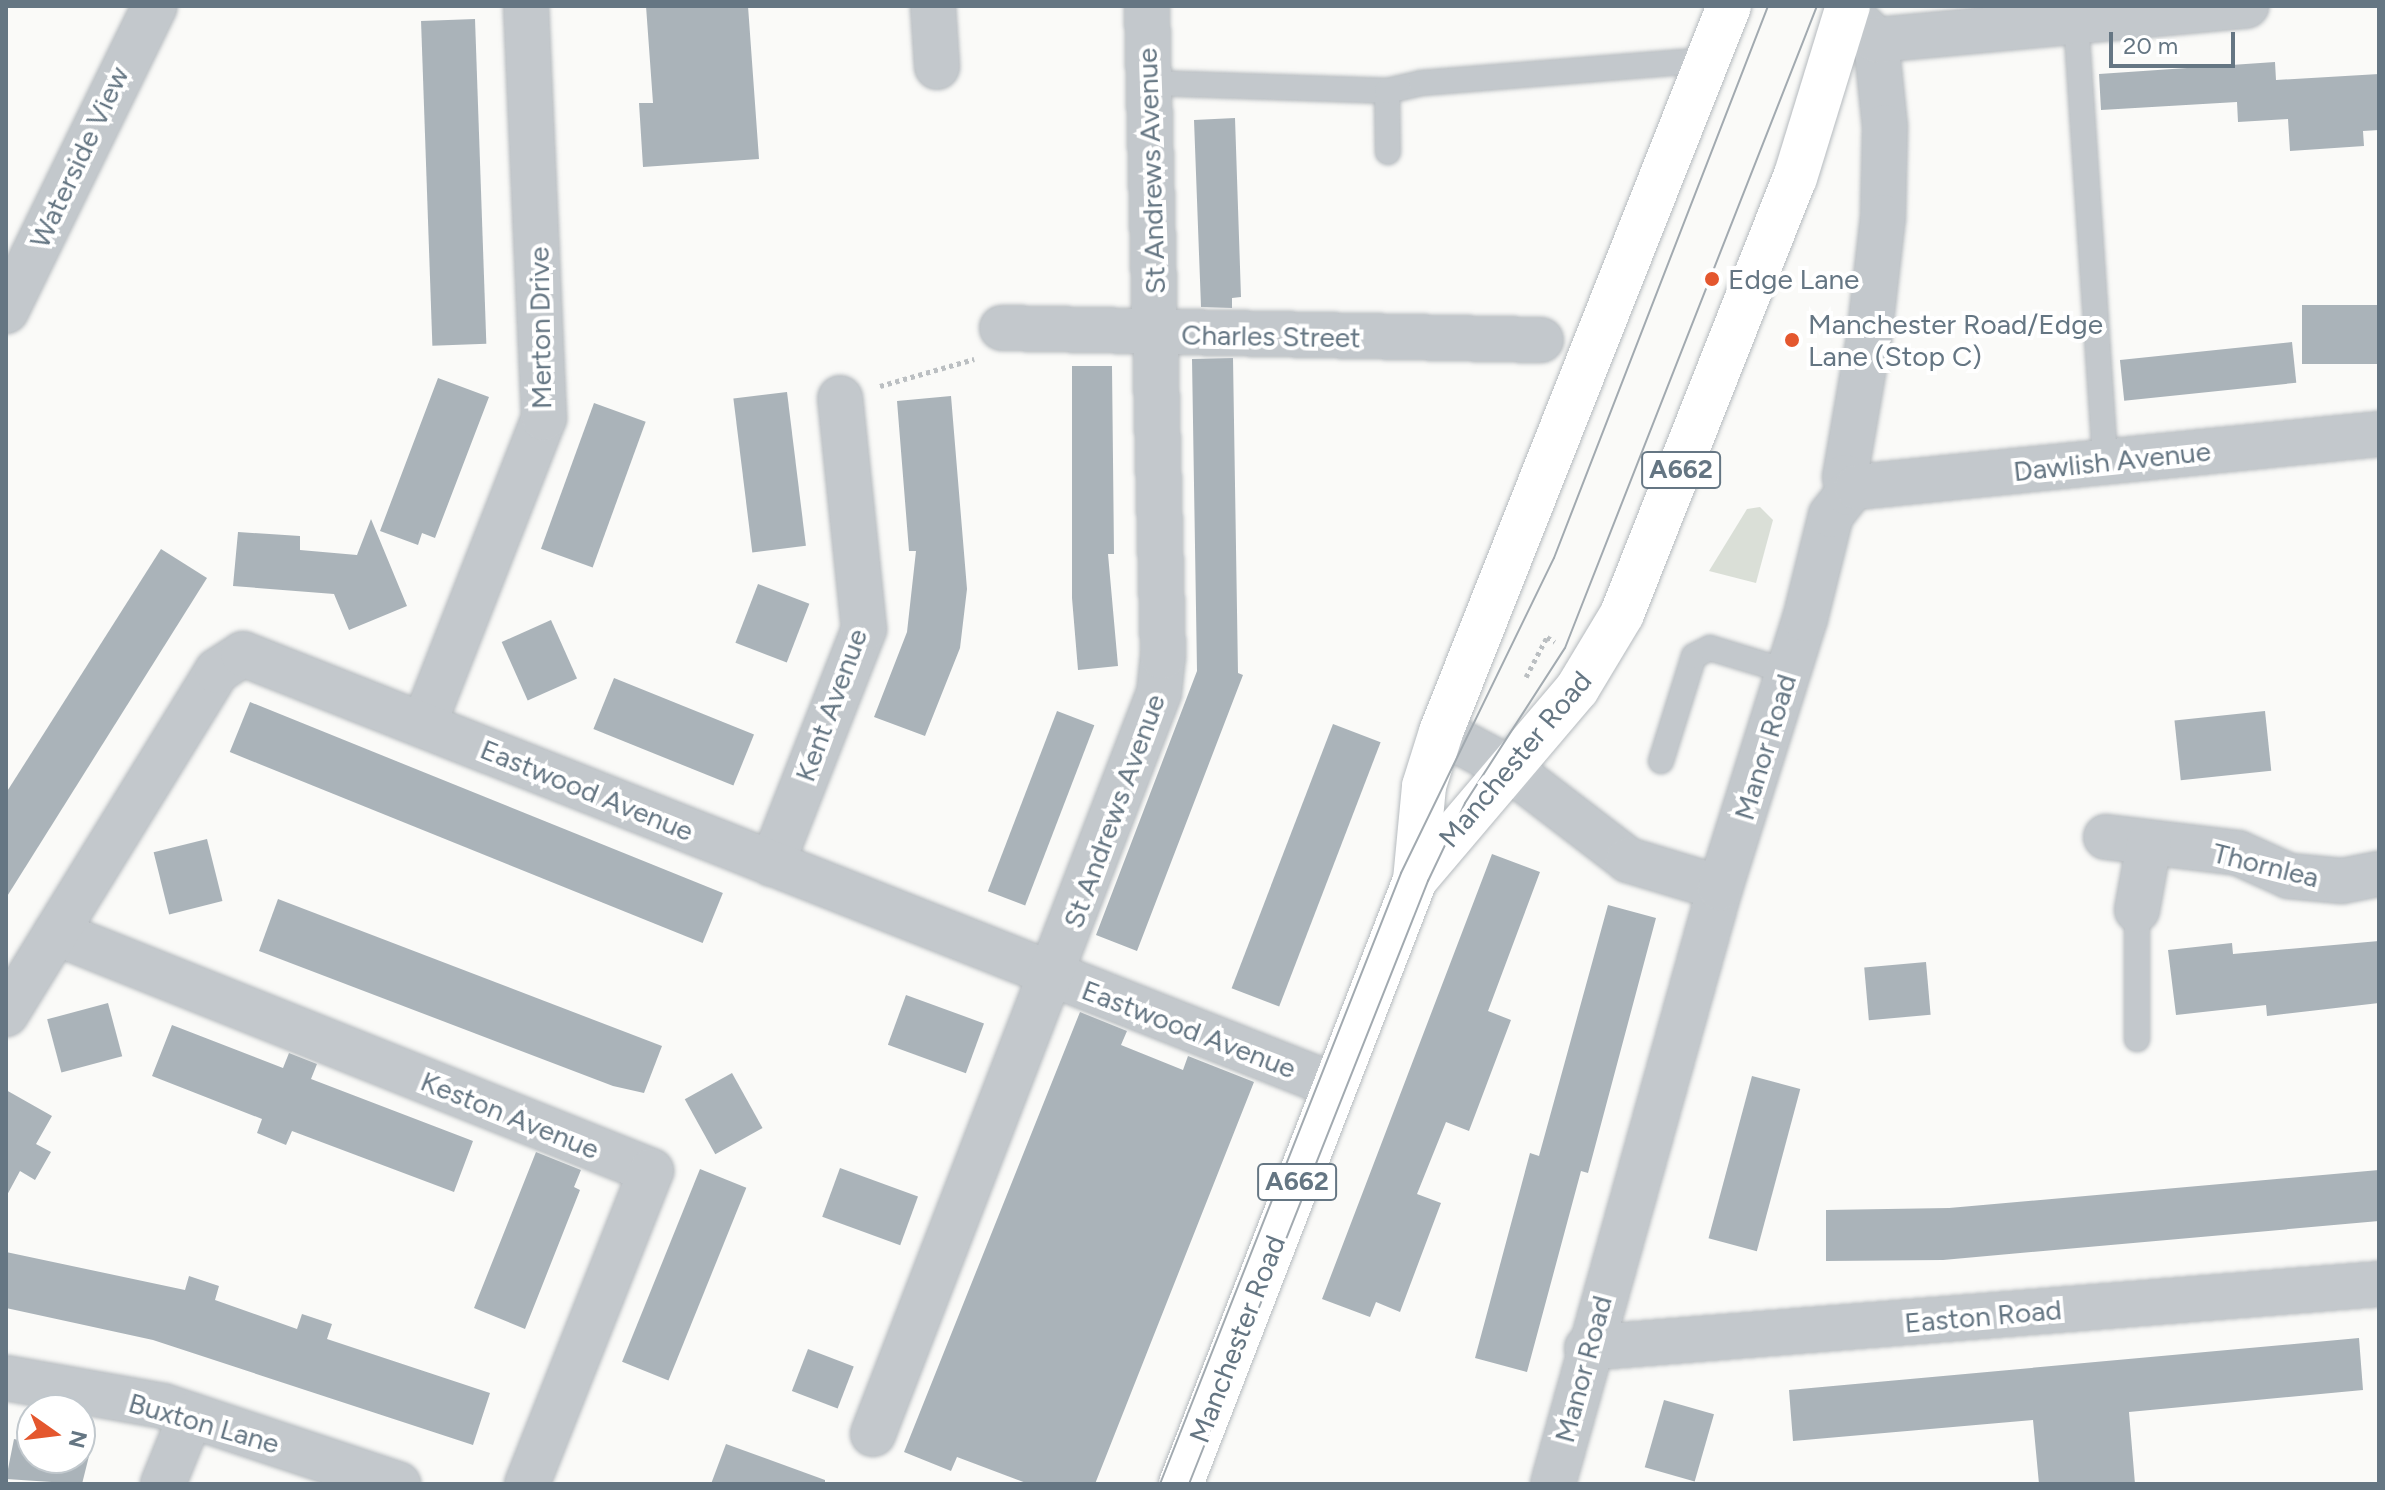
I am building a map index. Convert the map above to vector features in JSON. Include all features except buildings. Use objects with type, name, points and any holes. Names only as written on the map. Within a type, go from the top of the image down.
[{"type":"main road","name":"Manchester Road","points":[[1181,1484],[1415,880],[1424,786],[1441,732],[1729,6]]},
{"type":"main road","name":"Manchester Road","points":[[1415,880],[1592,666],[1622,614],[1857,19]]},
{"type":"street","name":"Waterside View","points":[[6,311],[155,6]]},
{"type":"street","name":"Merton Drive","points":[[424,724],[544,418],[526,6]]},
{"type":"street","points":[[933,6],[937,67]]},
{"type":"street","name":"St Andrews Avenue","points":[[873,1434],[1054,977],[1159,693],[1163,657],[1147,6]]},
{"type":"street","points":[[1857,19],[1948,33],[2246,6]]},
{"type":"street","name":"Manor Road","points":[[1553,1484],[1587,1348],[1720,888],[1789,672],[1831,515],[1848,493],[1845,477],[1869,338],[1883,217],[1885,127],[1857,19]]},
{"type":"street","name":"Charles Street","points":[[1002,328],[1155,335],[1541,340]]},
{"type":"street","name":"Kent Avenue","points":[[772,864],[864,629],[840,398]]},
{"type":"street","name":"Dawlish Avenue","points":[[1848,493],[1857,487],[2379,434]]},
{"type":"street","name":"Eastwood Avenue","points":[[6,1014],[217,671],[243,654],[1335,1086]]},
{"type":"street","points":[[1441,732],[1507,767],[1628,860],[1720,888]]},
{"type":"street","name":"Thornlea","points":[[2106,837],[2238,853],[2289,876],[2342,881],[2379,874]]},
{"type":"street","points":[[2137,910],[2149,844]]},
{"type":"street","name":"Keston Avenue","points":[[56,933],[651,1171],[527,1484]]},
{"type":"street","name":"Easton Road","points":[[1587,1348],[2379,1284]]},
{"type":"street","name":"Buxton Lane","points":[[6,1378],[191,1415],[398,1484]]},
{"type":"street","points":[[163,1484],[191,1415]]},
{"type":"lane","points":[[2076,21],[2105,462]]},
{"type":"lane","points":[[1149,83],[1387,91],[1421,83],[1708,60]]},
{"type":"lane","points":[[1387,91],[1388,152]]},
{"type":"lane","points":[[1661,761],[1694,656],[1710,648],[1789,672]]},
{"type":"lane","points":[[2137,910],[2137,1039]]},
{"type":"path","points":[[840,398],[991,354],[1002,328]]},
{"type":"path","points":[[1468,667],[1521,687],[1547,637],[1592,666]]},
{"type":"shaded area","points":[[1760,507],[1773,520],[1756,583],[1709,571],[1747,509]]},
{"type":"tram line","points":[[1160,1484],[1401,873],[1554,558],[1768,6]]},
{"type":"tram line","points":[[1189,1484],[1428,881],[1465,803],[1565,648],[1817,6]]},
{"type":"place","name":"Edge Lane","points":[[1712,279]]},
{"type":"place","name":"Manchester Road/Edge Lane (Stop C)","points":[[1792,340]]}]
